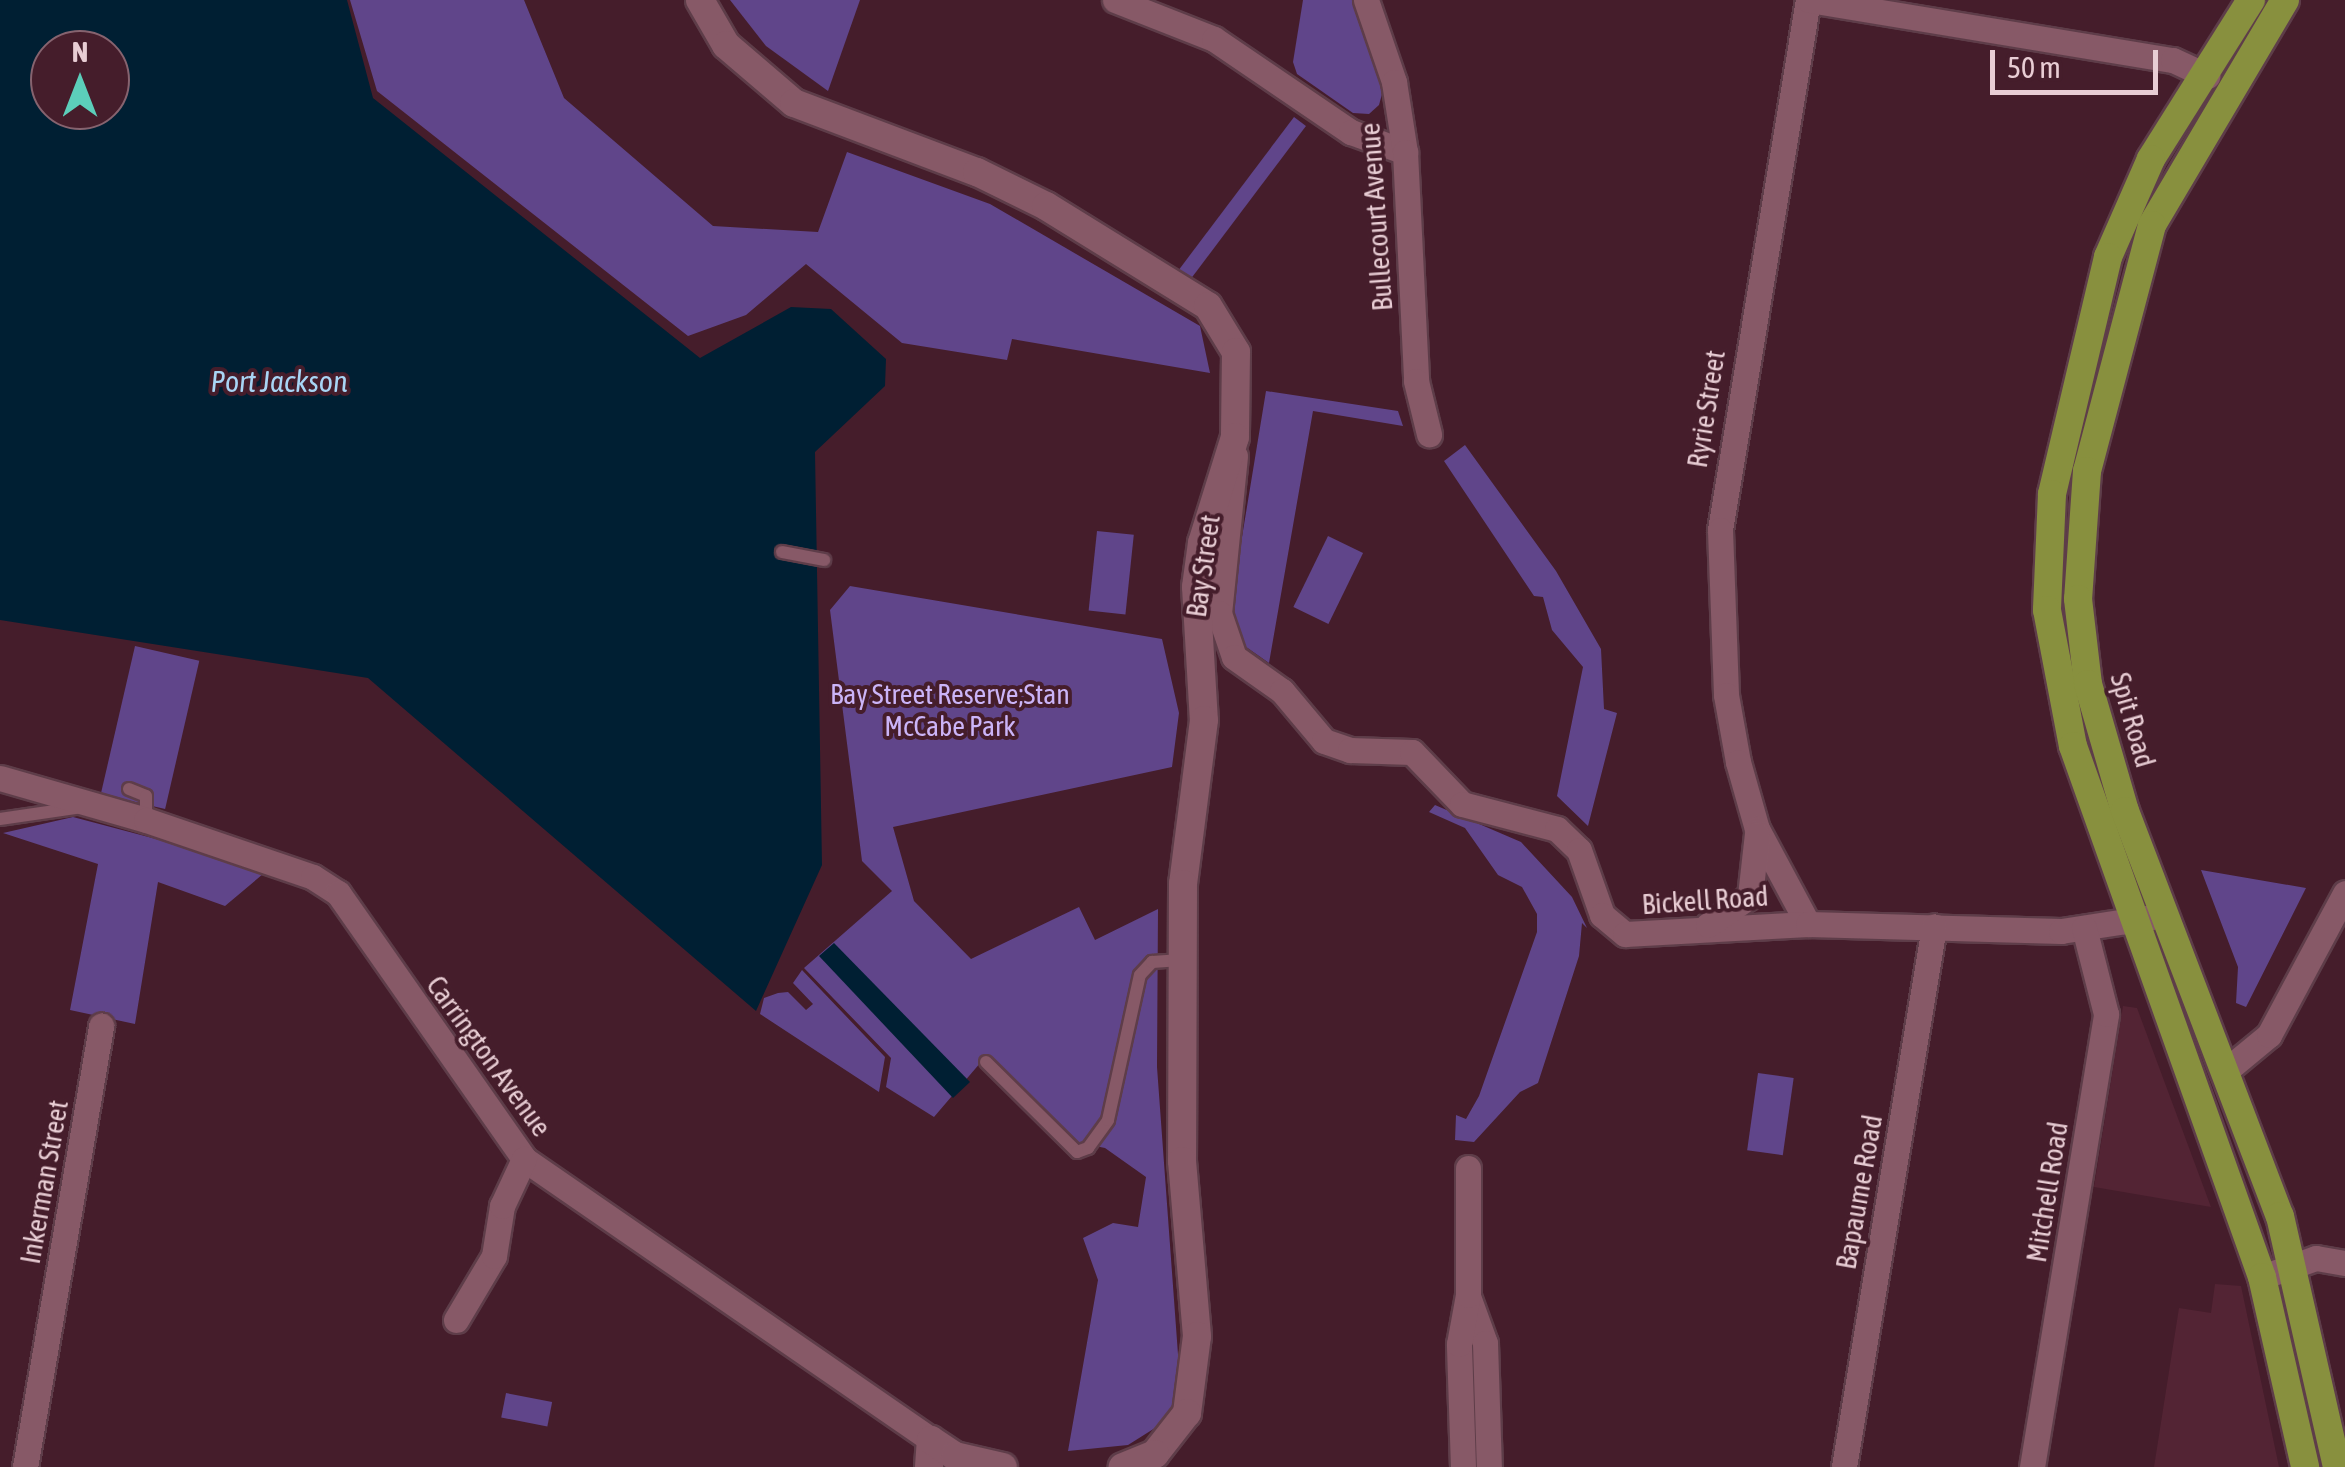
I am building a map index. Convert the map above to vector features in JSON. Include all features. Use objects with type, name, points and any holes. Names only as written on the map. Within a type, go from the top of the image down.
[{"type":"highway","points":[[2251,0],[2208,76],[2150,160],[2108,257],[2052,494],[2046,557],[2052,656],[2065,720],[2262,1276],[2305,1467]]},
{"type":"highway","name":"Spit Road","points":[[2285,0],[2152,225],[2087,470],[2078,598],[2088,684],[2125,811],[2229,1068],[2293,1265],[2337,1467]]},
{"type":"street","name":"Bay Street","points":[[700,0],[726,45],[794,103],[977,172],[1208,306],[1228,332],[1241,368],[1235,437],[1202,543],[1196,587],[1204,720],[1183,884],[1181,960],[1182,1161],[1198,1336],[1187,1413],[1155,1454],[1122,1467]]},
{"type":"street","points":[[1114,0],[1214,38],[1351,132],[1405,152]]},
{"type":"street","name":"Bullecourt Avenue","points":[[1366,0],[1394,82],[1405,152],[1416,382],[1429,434]]},
{"type":"street","points":[[1808,0],[2173,60],[2208,76]]},
{"type":"street","name":"Ryrie Street","points":[[1808,0],[1720,530],[1726,696],[1757,829],[1808,924]]},
{"type":"street","name":"Bickell Road","points":[[1235,437],[1219,613],[1234,657],[1282,692],[1324,741],[1350,750],[1412,752],[1462,804],[1556,829],[1579,850],[1610,926],[1641,937],[1704,928],[1808,924],[2084,928],[2136,922],[2166,913]]},
{"type":"street","name":"Carrington Avenue","points":[[0,778],[146,820],[314,878],[338,893],[524,1159],[930,1453]]},
{"type":"street","name":"Ryrie Street","points":[[1704,928],[1750,896],[1757,829]]},
{"type":"street","points":[[2229,1068],[2270,1036],[2343,903]]},
{"type":"street","name":"Bapaume Road","points":[[1844,1467],[1934,926]]},
{"type":"street","name":"Mitchell Road","points":[[2032,1467],[2106,1014],[2084,928]]},
{"type":"street","name":"Inkerman Street","points":[[25,1467],[101,1026]]},
{"type":"street","points":[[456,1320],[494,1256],[502,1206],[524,1159]]},
{"type":"street","points":[[1463,1467],[1459,1344],[1468,1295],[1468,1168]]},
{"type":"street","points":[[2262,1276],[2316,1258],[2345,1263]]},
{"type":"street","points":[[1468,1295],[1485,1343],[1489,1467]]},
{"type":"street","points":[[930,1453],[1003,1467]]},
{"type":"lane","points":[[782,552],[824,560]]},
{"type":"lane","points":[[129,789],[146,796],[146,820]]},
{"type":"lane","name":"Carrington Avenue","points":[[0,819],[96,805]]},
{"type":"lane","points":[[986,1062],[1077,1152],[1088,1148],[1108,1120],[1140,975],[1152,962],[1181,960]]},
{"type":"shaded area","points":[[2123,1006],[2137,1008],[2211,1207],[2094,1187]]},
{"type":"shaded area","points":[[2215,1284],[2241,1286],[2279,1467],[2154,1467],[2179,1308],[2211,1313]]},
{"type":"green space","points":[[350,0],[524,0],[564,98],[713,226],[818,232],[847,152],[990,204],[1200,326],[1210,373],[1012,339],[1007,360],[902,343],[806,264],[746,315],[688,336],[377,91]]},
{"type":"green space","points":[[730,0],[860,0],[828,91],[766,46]]},
{"type":"green space","points":[[1303,0],[1357,0],[1385,83],[1379,105],[1369,114],[1353,113],[1297,74],[1293,62]]},
{"type":"green space","points":[[1294,117],[1306,126],[1186,286],[1174,277]]},
{"type":"green space","points":[[1266,391],[1398,411],[1403,426],[1313,411],[1269,663],[1239,642],[1230,610]]},
{"type":"green space","points":[[1465,445],[1556,571],[1601,649],[1604,709],[1617,713],[1588,826],[1557,796],[1583,667],[1552,630],[1543,597],[1534,596],[1444,461]]},
{"type":"green space","points":[[1097,531],[1134,535],[1125,614],[1089,611]]},
{"type":"green space","points":[[1328,536],[1363,553],[1328,624],[1293,607]]},
{"type":"green space","name":"Bay Street Reserve;Stan McCabe Park","points":[[850,586],[1162,639],[1179,713],[1172,767],[893,827],[914,901],[971,959],[1079,907],[1095,940],[1158,909],[1157,1067],[1179,1368],[1175,1405],[1155,1428],[1128,1445],[1068,1451],[1098,1280],[1083,1238],[1113,1223],[1138,1227],[1146,1177],[1105,1148],[1076,1142],[987,1055],[934,1117],[886,1087],[891,1058],[804,968],[892,891],[862,861],[830,610]]},
{"type":"green space","points":[[135,646],[199,661],[165,809],[101,794]]},
{"type":"green space","points":[[1435,805],[1521,842],[1572,897],[1587,928],[1582,923],[1579,956],[1538,1083],[1520,1092],[1474,1142],[1455,1140],[1456,1115],[1466,1119],[1479,1096],[1537,932],[1537,914],[1522,887],[1498,875],[1465,828],[1429,812]]},
{"type":"green space","points":[[73,817],[269,869],[225,906],[158,882],[135,1024],[70,1010],[98,864],[3,833]]},
{"type":"green space","points":[[2201,870],[2306,888],[2246,1007],[2236,1003],[2238,967]]},
{"type":"green space","points":[[802,970],[885,1057],[879,1092],[760,1014],[764,998],[778,993],[788,992],[806,1010],[813,1004],[793,983]]},
{"type":"green space","points":[[1758,1073],[1794,1078],[1783,1155],[1747,1150]]},
{"type":"green space","points":[[506,1393],[552,1402],[547,1427],[501,1418]]},
{"type":"water","name":"Port Jackson","points":[[0,0],[347,0],[373,98],[700,358],[791,307],[831,309],[886,359],[885,386],[815,452],[822,865],[756,1011],[368,678],[0,620]]},
{"type":"water","points":[[834,943],[970,1082],[953,1098],[819,956]]}]
